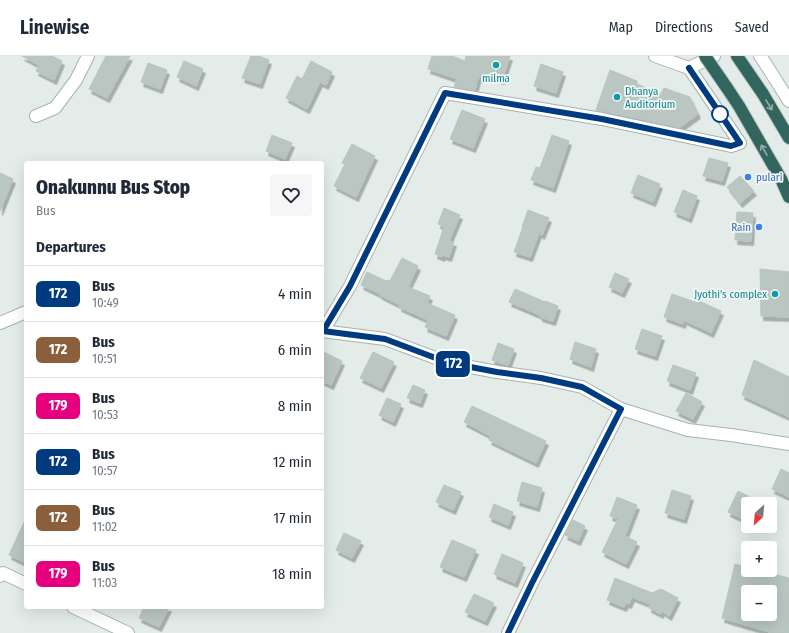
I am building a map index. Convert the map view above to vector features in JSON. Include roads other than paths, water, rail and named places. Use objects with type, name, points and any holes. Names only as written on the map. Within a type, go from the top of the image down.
[{"type":"highway","points":[[705,56],[739,106],[781,179],[789,197]]},
{"type":"highway","points":[[737,56],[763,94],[789,138]]},
{"type":"street","points":[[36,116],[55,108],[76,80],[88,56]]},
{"type":"street","points":[[324,328],[350,286],[445,93],[602,119],[731,146],[740,143],[689,68],[655,56]]},
{"type":"street","points":[[689,68],[714,56]]},
{"type":"street","points":[[760,56],[789,102]]},
{"type":"street","points":[[0,323],[24,313]]},
{"type":"street","points":[[324,331],[385,339],[449,363],[541,378],[582,387],[621,409],[688,430],[789,444]]},
{"type":"street","points":[[508,633],[621,409]]},
{"type":"street","points":[[1,574],[24,583]]},
{"type":"street","points":[[77,609],[128,633]]},
{"type":"place","name":"milma","points":[[496,65]]},
{"type":"place","name":"Dhanya Auditorium","points":[[617,97]]},
{"type":"place","name":"pulari","points":[[748,177]]},
{"type":"place","name":"Rain","points":[[759,227]]},
{"type":"place","name":"Jyothi's complex","points":[[775,294]]}]
